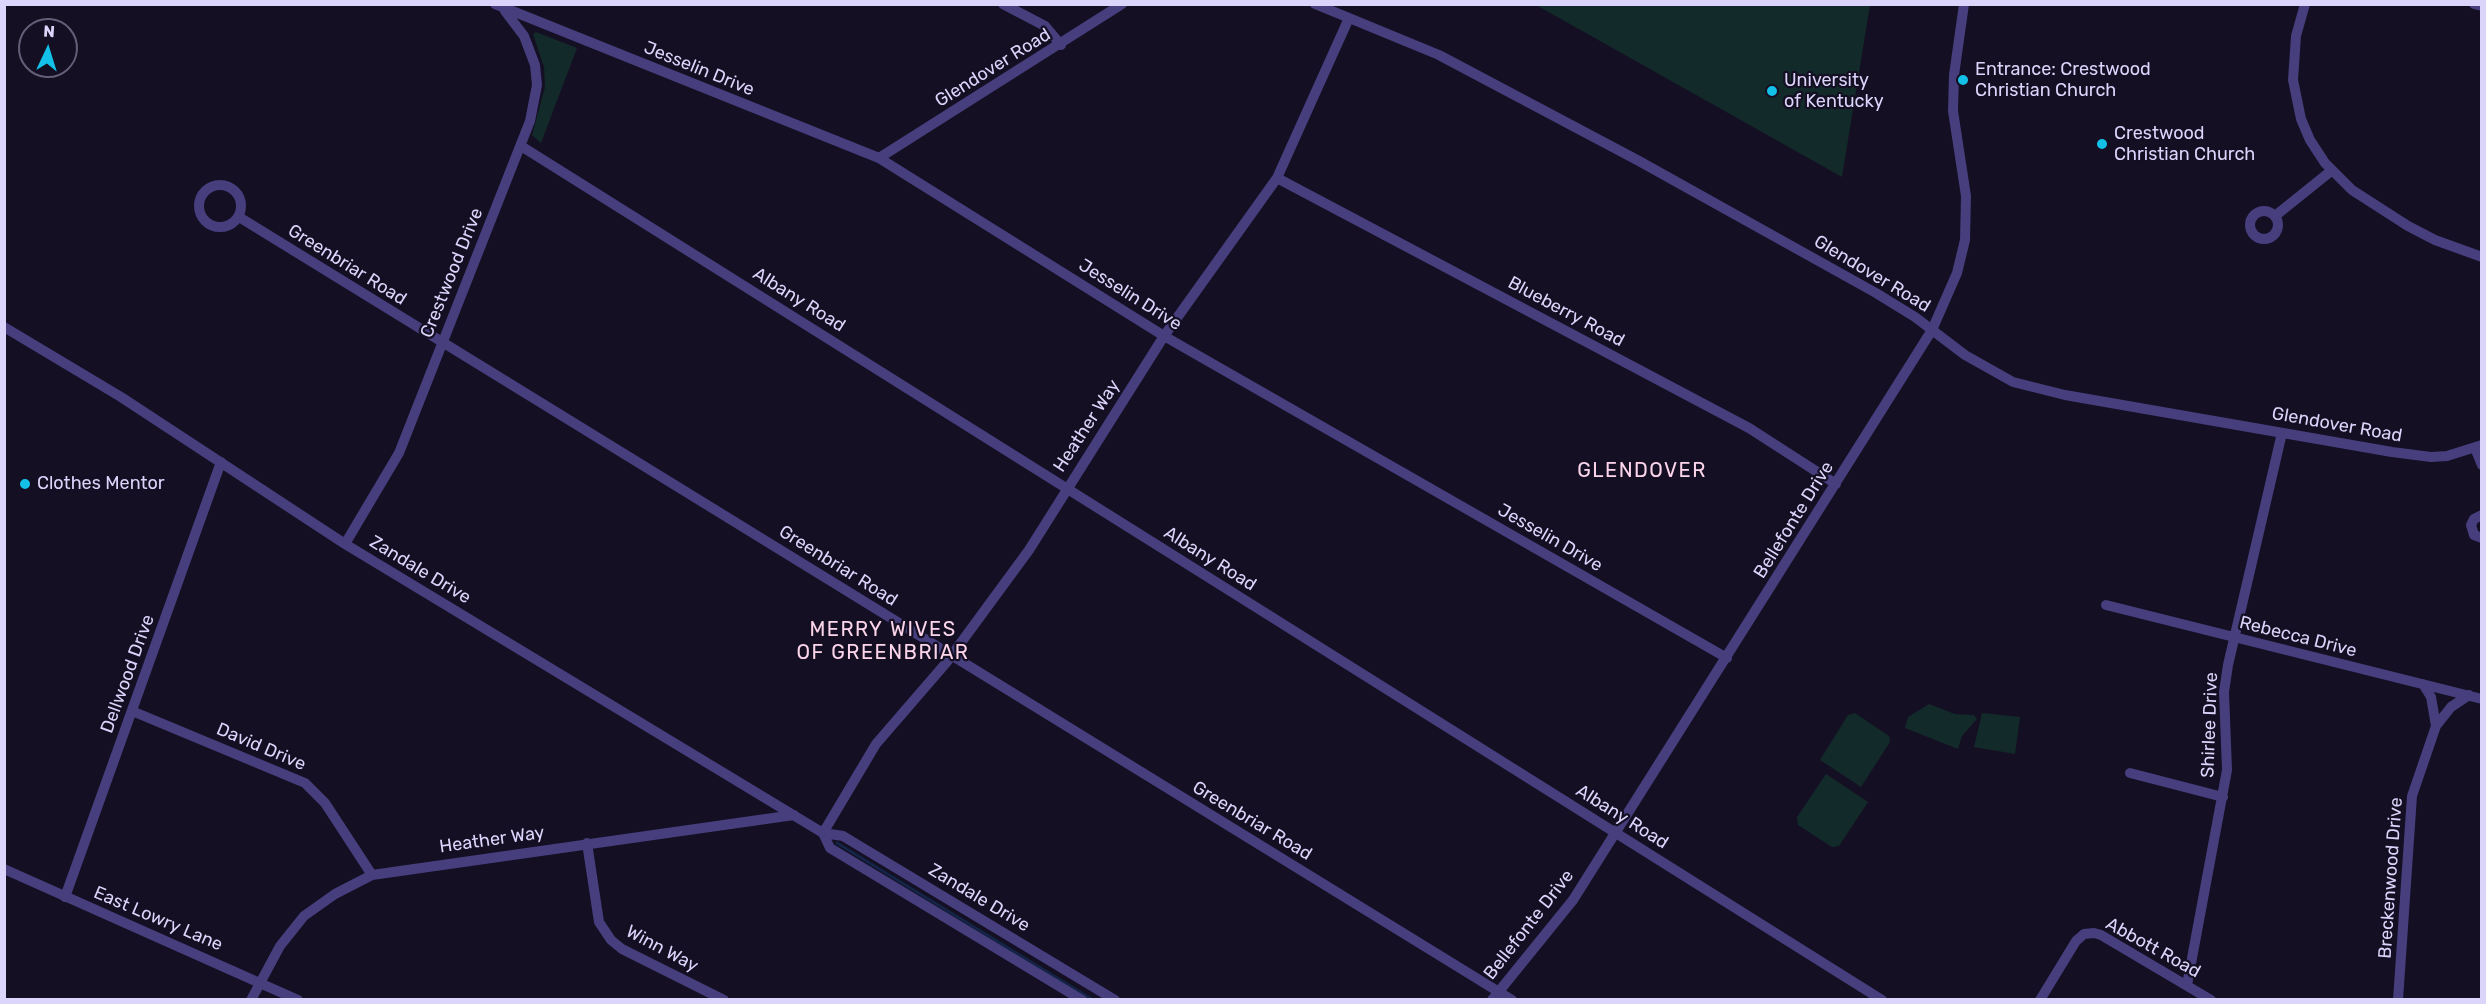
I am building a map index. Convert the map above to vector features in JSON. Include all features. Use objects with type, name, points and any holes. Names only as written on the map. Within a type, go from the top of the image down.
[{"type":"street","points":[[1003,4],[1045,26],[1061,45]]},
{"type":"street","name":"Glendover Road","points":[[879,158],[1061,45],[1122,4]]},
{"type":"street","name":"Glendover Road","points":[[1316,4],[1439,56],[1490,81],[1876,293],[1965,355],[2013,382],[2065,395],[2431,457],[2478,446]]},
{"type":"street","name":"Bellefonte Drive","points":[[1496,995],[1573,900],[1932,330],[1957,273],[1965,239],[1966,196],[1954,133],[1953,111],[1954,75],[1964,4]]},
{"type":"street","points":[[2305,4],[2296,36],[2293,80],[2301,119],[2310,140],[2331,171],[2366,200],[2408,226],[2444,244],[2481,257]]},
{"type":"street","points":[[2474,4],[2481,6]]},
{"type":"street","name":"Crestwood Drive","points":[[345,544],[393,466],[521,146],[534,104],[537,74],[524,36],[499,6]]},
{"type":"street","name":"Jesselin Drive","points":[[499,6],[879,158],[1164,336],[1727,658]]},
{"type":"street","name":"Heather Way","points":[[823,832],[852,780],[876,744],[951,655],[1029,550],[1164,336],[1277,178],[1349,18]]},
{"type":"street","name":"Albany Road","points":[[521,146],[1882,999]]},
{"type":"street","points":[[2275,216],[2331,171]]},
{"type":"street","name":"Blueberry Road","points":[[1277,178],[1739,423],[1836,484]]},
{"type":"street","points":[[216,185],[230,187],[235,191],[241,203],[238,217],[228,226],[221,227],[207,223],[200,212],[200,198],[204,192],[216,185]]},
{"type":"street","name":"Greenbriar Road","points":[[238,217],[951,655],[1496,995],[1512,999]]},
{"type":"street","name":"Zandale Drive","points":[[4,327],[124,398],[345,544],[794,815],[823,832],[843,836],[1115,999]]},
{"type":"street","name":"Shirlee Drive","points":[[2187,985],[2227,770],[2225,685],[2282,433]]},
{"type":"street","points":[[2478,446],[2481,465]]},
{"type":"street","name":"Dellwood Drive","points":[[65,897],[221,462]]},
{"type":"street","points":[[2481,515],[2474,519],[2471,525],[2474,535],[2481,538]]},
{"type":"street","name":"Rebecca Drive","points":[[2106,604],[2481,699]]},
{"type":"street","name":"Breckenwood Drive","points":[[2423,684],[2431,697],[2436,726]]},
{"type":"street","name":"Breckenwood Drive","points":[[2398,999],[2410,811],[2416,783],[2436,726],[2451,707],[2469,695]]},
{"type":"street","name":"David Drive","points":[[132,711],[305,783],[325,803],[372,874]]},
{"type":"street","points":[[2130,773],[2223,797]]},
{"type":"street","name":"Heather Way","points":[[251,999],[280,946],[304,916],[334,894],[372,874],[794,815]]},
{"type":"street","name":"Zandale Drive","points":[[823,832],[830,848],[1082,999]]},
{"type":"street","name":"Winn Way","points":[[587,843],[599,922],[610,940],[724,999]]},
{"type":"street","name":"East Lowry Lane","points":[[4,869],[298,999]]},
{"type":"street","name":"Abbott Road","points":[[2040,999],[2076,941],[2087,933],[2101,935],[2211,999]]},
{"type":"green space","name":"University of Kentucky","points":[[1536,5],[1870,5],[1842,177]]},
{"type":"green space","points":[[536,32],[577,48],[541,143],[532,135],[545,87],[544,67],[533,34]]},
{"type":"green space","points":[[1929,704],[1955,714],[1974,715],[1977,719],[1962,736],[1958,749],[1905,728],[1908,717]]},
{"type":"green space","points":[[1855,713],[1889,736],[1890,742],[1861,787],[1820,760],[1848,715]]},
{"type":"green space","points":[[1982,713],[2020,717],[2015,754],[1974,747]]},
{"type":"green space","points":[[1826,774],[1868,802],[1839,846],[1832,847],[1798,825],[1797,817]]},
{"type":"waterway","points":[[837,843],[1093,1000]]},
{"type":"place","name":"Entrance: Crestwood Christian Church","points":[[1963,80]]},
{"type":"place","name":"University of Kentucky","points":[[1772,91]]},
{"type":"place","name":"Crestwood Christian Church","points":[[2102,144]]},
{"type":"place","name":"Clothes Mentor","points":[[25,484]]},
{"type":"district","name":"GLENDOVER","points":[[1642,471]]},
{"type":"district","name":"MERRY WIVES OF GREENBRIAR","points":[[883,642]]}]
